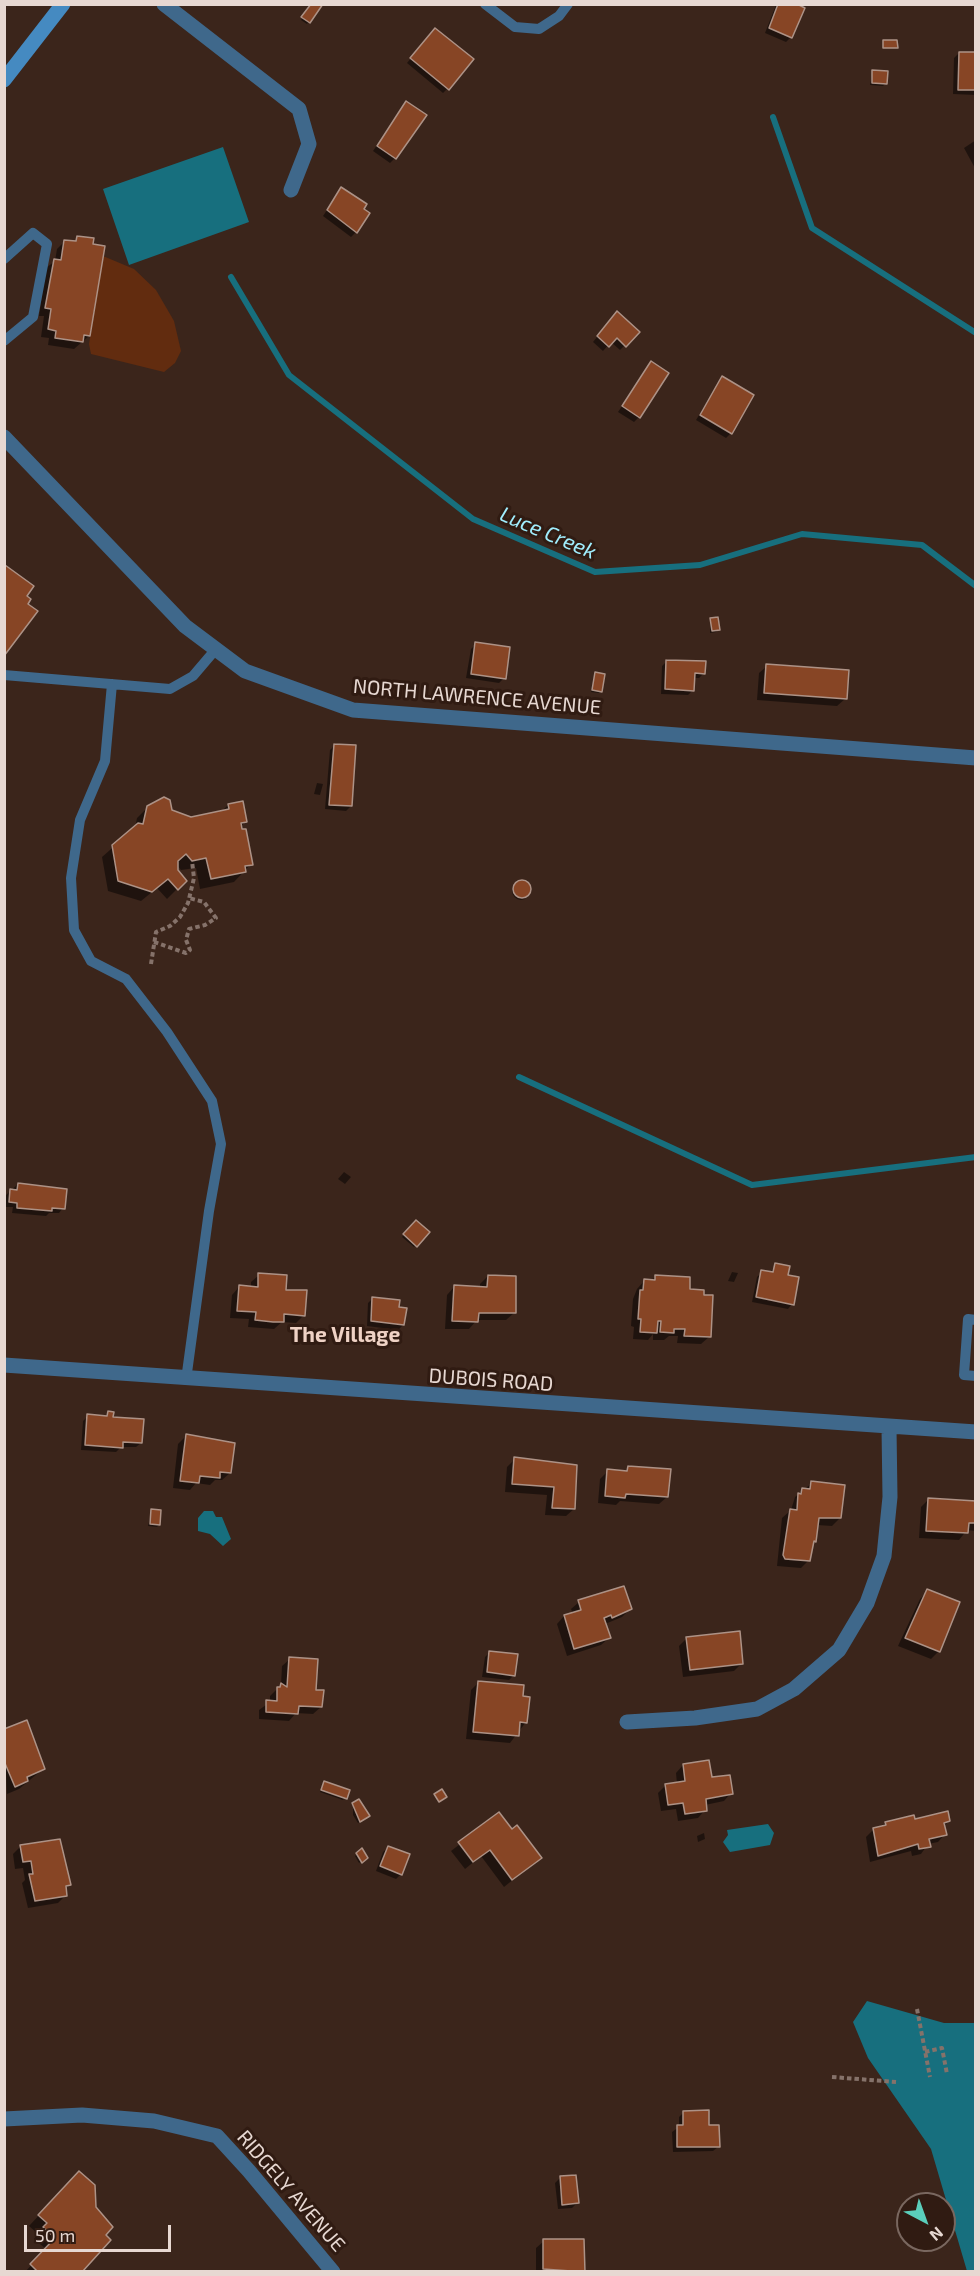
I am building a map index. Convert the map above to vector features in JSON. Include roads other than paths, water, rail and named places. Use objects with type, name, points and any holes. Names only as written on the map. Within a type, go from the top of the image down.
[{"type":"main road","points":[[4,80],[63,4]]},
{"type":"street","points":[[164,4],[299,109],[309,144],[291,190]]},
{"type":"street","name":"NORTH LAWRENCE AVENUE","points":[[4,437],[185,626],[245,671],[353,710],[975,758]]},
{"type":"street","name":"DUBOIS ROAD","points":[[4,1365],[186,1380],[975,1432]]},
{"type":"street","points":[[627,1722],[695,1718],[757,1709],[794,1689],[839,1650],[867,1603],[884,1556],[890,1497],[890,1428]]},
{"type":"street","name":"RIDGELY AVENUE","points":[[4,2119],[82,2115],[154,2121],[217,2136],[333,2271]]},
{"type":"lane","points":[[485,4],[514,27],[538,29],[559,16],[567,4]]},
{"type":"lane","points":[[4,259],[33,233],[47,244],[33,317],[5,338]]},
{"type":"lane","points":[[4,675],[170,689],[193,676],[216,649]]},
{"type":"lane","points":[[112,684],[105,761],[80,820],[71,878],[74,930],[91,961],[126,979],[167,1032],[212,1101],[221,1144],[209,1211],[186,1380]]},
{"type":"lane","points":[[975,1320],[968,1319],[964,1375],[975,1376]]},
{"type":"water","points":[[223,147],[249,222],[129,265],[103,189]]},
{"type":"water","points":[[204,1511],[213,1511],[216,1517],[222,1517],[231,1539],[223,1546],[210,1534],[198,1531],[198,1518]]},
{"type":"water","points":[[768,1824],[774,1833],[770,1845],[730,1852],[723,1842],[728,1835],[727,1830]]},
{"type":"water","points":[[867,2001],[944,2023],[975,2023],[975,2271],[967,2271],[956,2234],[956,2192],[944,2192],[931,2149],[868,2058],[853,2022]]},
{"type":"waterway","points":[[773,117],[812,228],[976,333]]},
{"type":"waterway","name":"Luce Creek","points":[[231,277],[289,375],[473,519],[595,572],[700,565],[802,534],[922,545],[976,586]]},
{"type":"waterway","points":[[519,1077],[752,1185],[976,1157]]},
{"type":"district","name":"The Village","points":[[345,1335]]}]
